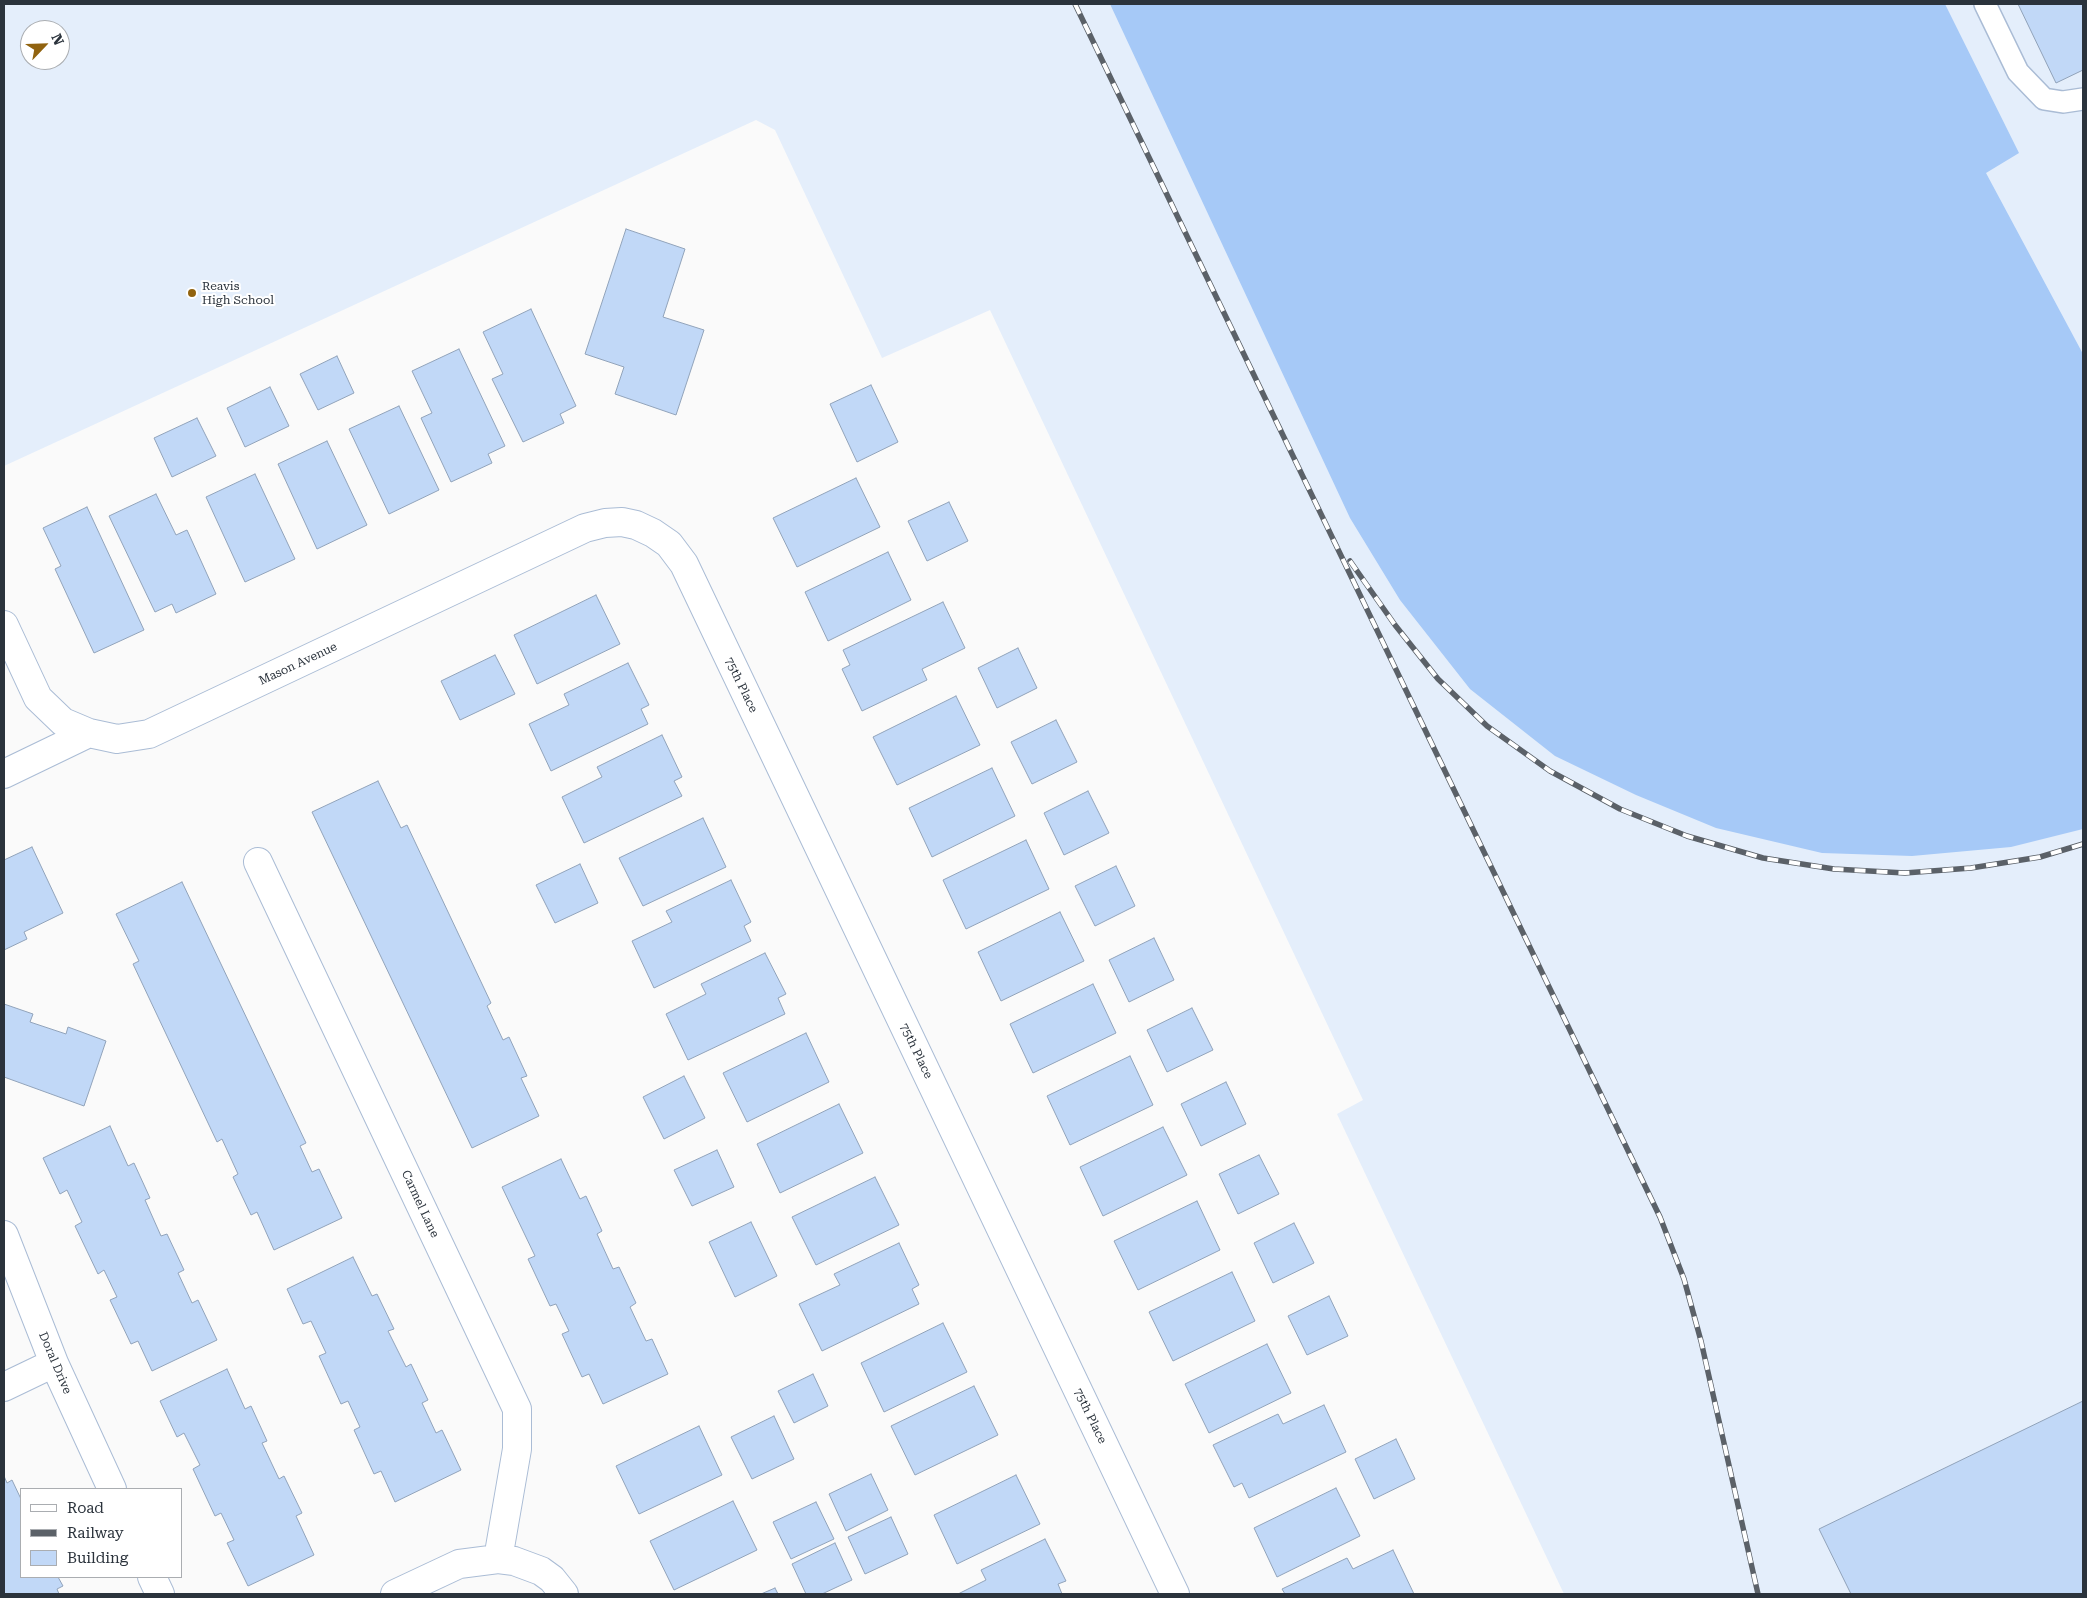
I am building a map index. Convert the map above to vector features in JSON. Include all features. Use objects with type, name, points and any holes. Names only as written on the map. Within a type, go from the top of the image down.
[{"type":"street","name":"Mason Avenue","points":[[4,625],[38,698],[63,722],[89,733],[117,740],[148,734],[585,528],[605,523],[622,522],[636,525]]},
{"type":"street","name":"75th Place","points":[[636,525],[653,533],[668,544],[684,564],[1175,1594]]},
{"type":"street","points":[[4,774],[89,733]]},
{"type":"street","name":"Carmel Lane","points":[[258,862],[516,1410],[517,1448],[498,1559]]},
{"type":"street","name":"Doral Drive","points":[[4,1235],[54,1363],[112,1488]]},
{"type":"street","points":[[4,1387],[54,1363]]},
{"type":"street","points":[[395,1594],[459,1564],[498,1559],[514,1561],[541,1571],[552,1579],[564,1594]]},
{"type":"street","points":[[152,1578],[160,1594]]},
{"type":"lane","points":[[1985,4],[2018,72],[2044,99],[2063,102],[2083,99]]},
{"type":"shaded area","points":[[4,4],[2083,4],[2083,1594],[1564,1594],[1337,1114],[1363,1100],[990,310],[882,358],[775,130],[756,120],[4,466]]},
{"type":"shaded area","points":[[1110,4],[1945,4],[2019,153],[1986,173],[2083,354],[2083,829],[2011,847],[1912,856],[1822,853],[1716,828],[1636,795],[1555,756],[1470,689],[1400,600],[1350,518]]},
{"type":"building","points":[[2018,4],[2083,4],[2083,70],[2056,83]]},
{"type":"building","points":[[626,229],[685,249],[663,317],[704,330],[676,415],[615,394],[624,367],[585,354]]},
{"type":"building","points":[[531,309],[576,406],[560,414],[564,423],[523,442],[492,379],[503,374],[483,332]]},
{"type":"building","points":[[459,349],[505,446],[488,454],[492,463],[451,482],[421,418],[432,413],[412,371]]},
{"type":"building","points":[[337,356],[354,393],[318,410],[300,374]]},
{"type":"building","points":[[871,385],[898,442],[857,462],[830,404]]},
{"type":"building","points":[[270,387],[289,426],[245,447],[227,408]]},
{"type":"building","points":[[399,406],[439,490],[389,514],[349,429]]},
{"type":"building","points":[[197,418],[216,456],[172,477],[154,438]]},
{"type":"building","points":[[327,441],[367,525],[317,549],[278,464]]},
{"type":"building","points":[[255,474],[295,559],[245,582],[206,497]]},
{"type":"building","points":[[856,478],[880,527],[797,567],[773,518]]},
{"type":"building","points":[[156,494],[176,535],[187,530],[216,594],[176,613],[172,604],[155,612],[109,516]]},
{"type":"building","points":[[949,502],[968,541],[927,561],[908,521]]},
{"type":"building","points":[[87,507],[144,630],[94,653],[55,569],[61,566],[43,528]]},
{"type":"building","points":[[888,552],[911,600],[828,641],[805,592]]},
{"type":"building","points":[[596,595],[620,644],[537,684],[514,635]]},
{"type":"building","points":[[943,602],[965,648],[922,669],[927,680],[862,711],[842,669],[850,665],[843,650]]},
{"type":"building","points":[[1018,648],[1037,688],[997,708],[978,668]]},
{"type":"building","points":[[495,655],[515,694],[460,720],[441,681]]},
{"type":"building","points":[[628,663],[649,705],[641,709],[648,724],[551,771],[529,724],[569,705],[564,694]]},
{"type":"building","points":[[956,696],[980,745],[897,785],[873,737]]},
{"type":"building","points":[[1056,720],[1077,762],[1032,784],[1011,742]]},
{"type":"building","points":[[662,735],[682,777],[674,781],[682,796],[584,843],[562,797],[602,777],[597,767]]},
{"type":"building","points":[[992,768],[1015,816],[932,857],[909,808]]},
{"type":"building","points":[[378,781],[401,828],[407,825],[491,1003],[487,1006],[503,1040],[509,1037],[527,1076],[521,1078],[539,1116],[472,1148],[312,812]]},
{"type":"building","points":[[1088,791],[1109,833],[1064,855],[1044,813]]},
{"type":"building","points":[[703,818],[726,867],[643,906],[619,858]]},
{"type":"building","points":[[1026,840],[1049,889],[966,929],[943,880]]},
{"type":"building","points":[[32,847],[63,913],[24,932],[27,939],[4,950],[4,860]]},
{"type":"building","points":[[580,864],[598,903],[555,923],[536,885]]},
{"type":"building","points":[[1116,866],[1135,906],[1095,926],[1075,886]]},
{"type":"building","points":[[731,880],[751,922],[744,926],[751,941],[654,988],[632,941],[672,922],[666,911]]},
{"type":"building","points":[[182,882],[306,1143],[300,1146],[312,1172],[319,1169],[342,1218],[274,1250],[257,1212],[251,1215],[233,1177],[238,1174],[222,1139],[217,1142],[133,964],[139,961],[116,914]]},
{"type":"building","points":[[1060,912],[1084,961],[1001,1001],[978,952]]},
{"type":"building","points":[[1154,938],[1174,980],[1129,1002],[1109,960]]},
{"type":"building","points":[[765,953],[786,994],[778,998],[785,1014],[688,1060],[666,1014],[706,994],[701,984]]},
{"type":"building","points":[[1093,984],[1116,1033],[1033,1073],[1010,1024]]},
{"type":"building","points":[[4,1004],[33,1014],[30,1022],[66,1034],[68,1027],[106,1041],[84,1106],[4,1077]]},
{"type":"building","points":[[1192,1008],[1213,1050],[1167,1072],[1147,1030]]},
{"type":"building","points":[[806,1033],[829,1082],[747,1122],[723,1073]]},
{"type":"building","points":[[1130,1056],[1153,1105],[1070,1145],[1047,1096]]},
{"type":"building","points":[[684,1076],[705,1118],[664,1139],[643,1097]]},
{"type":"building","points":[[1226,1082],[1246,1124],[1201,1146],[1181,1104]]},
{"type":"building","points":[[839,1104],[863,1153],[780,1193],[757,1144]]},
{"type":"building","points":[[110,1126],[128,1166],[134,1163],[150,1198],[145,1200],[161,1236],[167,1234],[184,1270],[178,1273],[192,1303],[198,1300],[217,1340],[152,1371],[138,1341],[131,1344],[110,1300],[117,1297],[104,1270],[98,1274],[75,1226],[82,1222],[67,1190],[60,1194],[43,1158]]},
{"type":"building","points":[[1163,1127],[1187,1175],[1103,1216],[1080,1167]]},
{"type":"building","points":[[717,1150],[734,1187],[692,1206],[674,1170]]},
{"type":"building","points":[[1259,1155],[1279,1194],[1238,1214],[1219,1174]]},
{"type":"building","points":[[561,1159],[580,1199],[586,1196],[602,1231],[597,1234],[613,1269],[619,1267],[636,1303],[630,1307],[646,1341],[652,1339],[668,1374],[603,1404],[589,1374],[582,1377],[562,1334],[569,1331],[556,1304],[550,1306],[528,1259],[535,1256],[502,1187]]},
{"type":"building","points":[[875,1177],[899,1225],[816,1265],[792,1217]]},
{"type":"building","points":[[1197,1201],[1220,1250],[1138,1290],[1114,1241]]},
{"type":"building","points":[[751,1222],[777,1276],[735,1297],[709,1242]]},
{"type":"building","points":[[1294,1223],[1314,1263],[1273,1283],[1254,1243]]},
{"type":"building","points":[[899,1243],[919,1285],[912,1289],[919,1304],[822,1351],[799,1304],[840,1285],[834,1274]]},
{"type":"building","points":[[353,1257],[372,1296],[377,1294],[394,1329],[388,1331],[406,1367],[411,1364],[428,1400],[422,1403],[436,1433],[442,1430],[461,1470],[395,1502],[381,1471],[374,1474],[354,1430],[360,1427],[348,1401],[341,1404],[319,1356],[326,1353],[311,1321],[303,1324],[287,1289]]},
{"type":"building","points":[[1232,1272],[1255,1321],[1173,1361],[1149,1312]]},
{"type":"building","points":[[1329,1296],[1348,1336],[1307,1355],[1288,1316]]},
{"type":"building","points":[[943,1323],[967,1372],[884,1412],[861,1363]]},
{"type":"building","points":[[1267,1344],[1291,1393],[1209,1433],[1185,1384]]},
{"type":"building","points":[[227,1369],[245,1409],[251,1406],[267,1441],[262,1443],[279,1479],[284,1476],[302,1513],[296,1516],[314,1555],[248,1586],[227,1543],[234,1540],[221,1513],[215,1516],[193,1469],[200,1465],[184,1433],[177,1437],[160,1401]]},
{"type":"building","points":[[813,1374],[828,1406],[794,1423],[778,1391]]},
{"type":"building","points":[[974,1386],[998,1435],[915,1475],[891,1426]]},
{"type":"building","points":[[2083,1401],[2083,1594],[1851,1594],[1819,1529]]},
{"type":"building","points":[[1324,1405],[1346,1452],[1249,1498],[1242,1483],[1234,1487],[1213,1445],[1278,1414],[1283,1424]]},
{"type":"building","points":[[774,1416],[794,1459],[752,1479],[731,1437]]},
{"type":"building","points":[[699,1426],[722,1475],[639,1514],[616,1466]]},
{"type":"building","points":[[1396,1439],[1415,1479],[1374,1499],[1355,1459]]},
{"type":"building","points":[[871,1474],[888,1510],[846,1531],[829,1494]]},
{"type":"building","points":[[1016,1475],[1040,1524],[957,1564],[934,1515]]},
{"type":"building","points":[[4,1476],[7,1483],[12,1480],[20,1497],[20,1578],[59,1578],[63,1586],[57,1589],[59,1594],[4,1594]]},
{"type":"building","points":[[1336,1488],[1360,1536],[1277,1577],[1254,1528]]},
{"type":"building","points":[[733,1501],[757,1550],[674,1590],[650,1541]]},
{"type":"building","points":[[816,1502],[834,1539],[791,1559],[773,1522]]},
{"type":"building","points":[[891,1517],[908,1554],[865,1574],[848,1537]]},
{"type":"building","points":[[1045,1539],[1066,1581],[1058,1584],[1062,1594],[958,1594],[986,1580],[981,1570]]},
{"type":"building","points":[[835,1543],[852,1580],[822,1594],[806,1594],[792,1564]]},
{"type":"building","points":[[1393,1550],[1414,1594],[1285,1594],[1282,1589],[1347,1558],[1353,1569]]},
{"type":"building","points":[[775,1588],[778,1594],[761,1594]]},
{"type":"railway","points":[[1075,4],[1660,1217],[1684,1279],[1701,1341],[1758,1594]]},
{"type":"railway","points":[[1350,561],[1395,625],[1438,679],[1487,726],[1550,771],[1620,809],[1687,836],[1763,858],[1834,869],[1905,873],[1971,868],[2040,857],[2083,844]]},
{"type":"place","name":"Reavis High School","points":[[192,293]]}]
